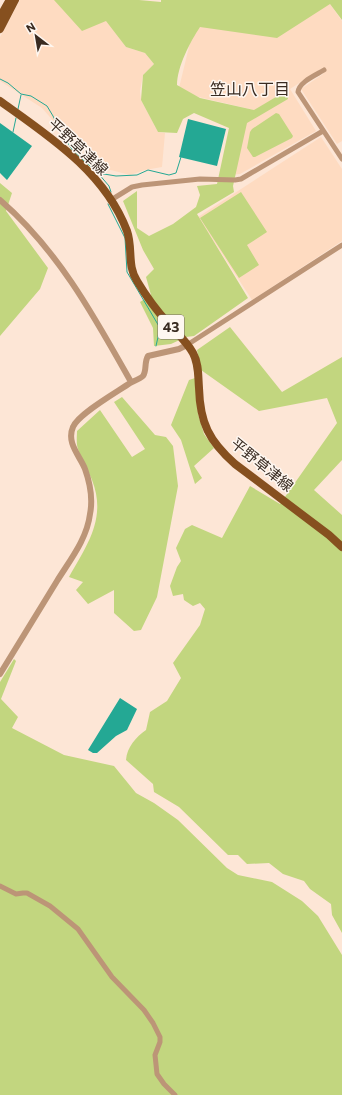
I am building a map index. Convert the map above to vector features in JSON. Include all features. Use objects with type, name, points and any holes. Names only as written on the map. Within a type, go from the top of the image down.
[{"type":"main road","points":[[0,17],[9,0]]},
{"type":"main road","points":[[0,29],[15,0]]},
{"type":"main road","name":"平野草津線","points":[[0,101],[57,142],[89,172],[111,200],[127,231],[130,242],[131,265],[136,280],[162,317],[193,353],[197,364],[200,408],[211,439],[221,452],[235,464],[324,531],[342,547]]},
{"type":"street","points":[[324,70],[302,84],[298,88],[298,92],[342,159]]},
{"type":"street","points":[[111,200],[132,187],[142,185],[200,179],[235,180],[323,131]]},
{"type":"street","points":[[0,200],[36,235],[64,270],[103,330],[131,382]]},
{"type":"street","points":[[0,674],[73,555],[86,530],[90,514],[90,492],[84,468],[72,444],[71,436],[77,421],[131,382],[143,376],[148,356],[179,349],[187,345],[342,245]]},
{"type":"street","points":[[0,886],[16,894],[28,893],[50,906],[70,922],[85,938],[112,977],[144,1010],[154,1023],[160,1037],[160,1042],[155,1055],[157,1074],[175,1095]]},
{"type":"shaded area","points":[[20,0],[55,0],[106,20],[126,47],[145,53],[154,64],[143,75],[140,91],[141,100],[158,132],[165,133],[162,167],[145,170],[130,175],[99,167],[73,140],[62,131],[42,108],[0,81],[0,37]]},
{"type":"shaded area","points":[[327,0],[342,21],[342,141],[337,144],[301,89],[323,74],[321,69],[290,89],[316,131],[240,174],[230,175],[245,122],[258,111],[178,92],[195,22]]},
{"type":"shaded area","points":[[321,137],[342,169],[342,241],[252,300],[198,217]]},
{"type":"green space","points":[[54,0],[139,0],[161,2],[161,0],[342,0],[342,20],[330,4],[277,38],[200,27],[185,55],[179,70],[177,85],[200,98],[254,110],[286,91],[288,99],[247,123],[233,186],[234,192],[197,214],[248,298],[194,336],[186,337],[171,344],[154,346],[153,328],[140,302],[151,295],[146,277],[154,269],[143,250],[123,201],[137,191],[137,228],[149,236],[173,224],[196,207],[200,195],[197,186],[217,184],[229,128],[194,113],[183,119],[177,133],[158,132],[141,100],[143,75],[154,64],[145,53],[126,47],[106,21],[82,31]]},
{"type":"green space","points":[[276,113],[279,114],[293,136],[292,138],[253,157],[247,148],[250,132],[252,129]]},
{"type":"green space","points":[[0,183],[12,193],[6,211],[48,268],[40,289],[0,336]]},
{"type":"green space","points":[[241,192],[267,232],[247,245],[259,265],[239,278],[200,218]]},
{"type":"green space","points":[[230,327],[282,392],[342,357],[342,460],[314,490],[342,515],[342,933],[332,915],[331,904],[310,889],[304,881],[283,874],[269,863],[247,864],[238,855],[228,855],[179,807],[154,792],[153,784],[126,760],[128,751],[133,743],[146,730],[150,712],[167,701],[181,678],[173,663],[200,625],[205,609],[200,603],[193,606],[184,600],[183,594],[173,596],[170,586],[177,567],[181,561],[176,548],[185,529],[192,525],[222,538],[250,486],[280,504],[337,423],[327,398],[259,411],[201,370],[197,350]]},
{"type":"green space","points":[[195,378],[198,414],[204,434],[214,448],[194,466],[202,478],[195,484],[181,440],[171,425],[189,380]]},
{"type":"green space","points":[[122,397],[155,435],[166,437],[173,446],[178,486],[157,597],[141,630],[134,631],[114,613],[114,590],[88,604],[76,590],[83,582],[69,577],[93,531],[97,507],[96,494],[92,480],[77,447],[77,431],[100,410],[132,457],[145,449],[114,402]]},
{"type":"green space","points":[[14,659],[16,661],[1,699],[18,717],[12,728],[64,755],[114,766],[136,793],[154,803],[178,820],[227,868],[238,875],[272,882],[302,901],[318,916],[342,955],[342,1095],[0,1095],[0,682]]},
{"type":"water","points":[[188,119],[226,129],[217,166],[179,157]]},
{"type":"water","points":[[0,123],[32,146],[7,180],[0,173]]},
{"type":"water","points":[[120,698],[137,709],[127,730],[116,736],[97,753],[93,753],[88,750]]},
{"type":"waterway","points":[[0,79],[8,83],[21,94],[31,96],[47,106],[73,151],[98,173],[116,176],[137,175],[148,170],[169,175],[176,173],[181,157]]},
{"type":"waterway","points":[[18,109],[21,95]]},
{"type":"waterway","points":[[13,132],[16,118]]},
{"type":"waterway","points":[[98,173],[109,186],[111,192]]},
{"type":"waterway","points":[[108,204],[125,238],[127,272],[160,328],[156,346]]},
{"type":"district","name":"笠山八丁目","points":[[250,89]]}]
